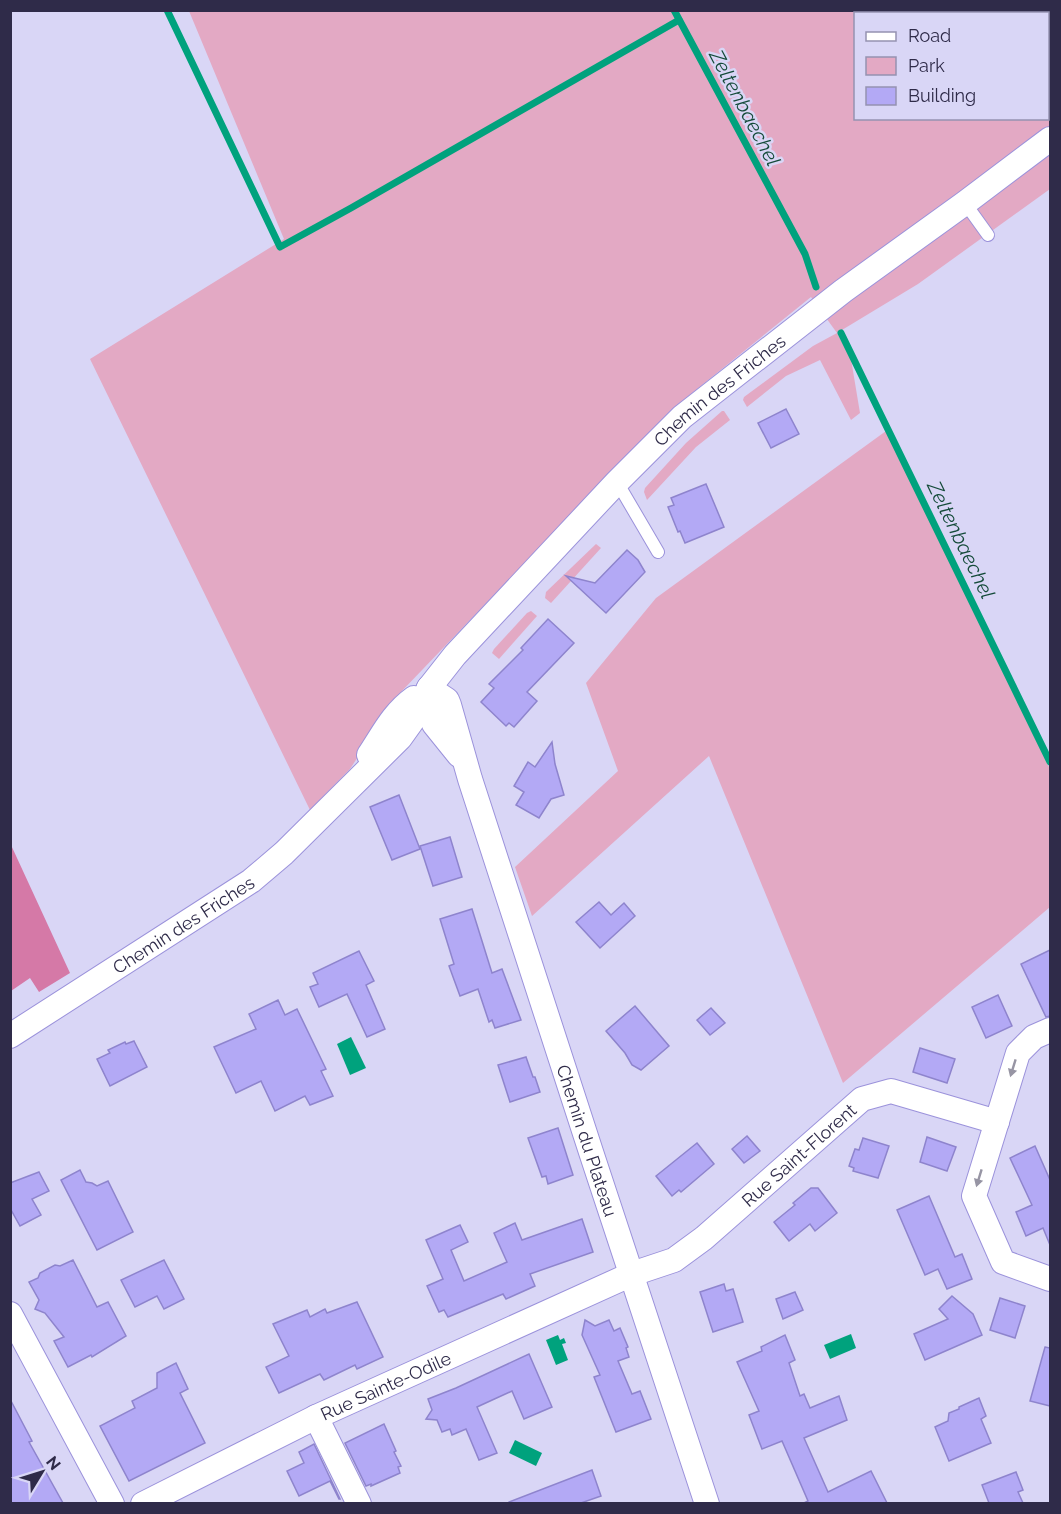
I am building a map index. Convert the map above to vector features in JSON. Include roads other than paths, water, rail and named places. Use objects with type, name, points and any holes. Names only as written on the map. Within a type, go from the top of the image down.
[{"type":"street","name":"Chemin des Friches","points":[[10,1035],[251,881],[284,853],[340,796],[400,709],[429,688],[455,655],[617,482],[682,417],[843,291],[1049,143]]},
{"type":"street","name":"Chemin du Plateau","points":[[429,688],[434,724],[461,758],[470,779],[707,1503]]},
{"type":"street","points":[[1050,1030],[1034,1037],[1018,1053],[974,1196],[1003,1262],[1050,1280]]},
{"type":"street","name":"Rue Saint-Florent","points":[[632,1274],[674,1260],[704,1238],[862,1099],[891,1091],[997,1122]]},
{"type":"street","name":"Rue Sainte-Odile","points":[[143,1503],[316,1417],[632,1274]]},
{"type":"street","points":[[10,1314],[112,1503]]},
{"type":"street","points":[[316,1417],[359,1503]]},
{"type":"lane","points":[[965,203],[988,235]]},
{"type":"lane","points":[[617,482],[658,552]]},
{"type":"waterway","points":[[167,10],[280,247],[679,20]]},
{"type":"waterway","name":"Zeltenbaechel","points":[[674,10],[805,254],[816,287]]},
{"type":"waterway","points":[[977,10],[980,12]]},
{"type":"waterway","name":"Zeltenbaechel","points":[[841,333],[1050,762]]}]
